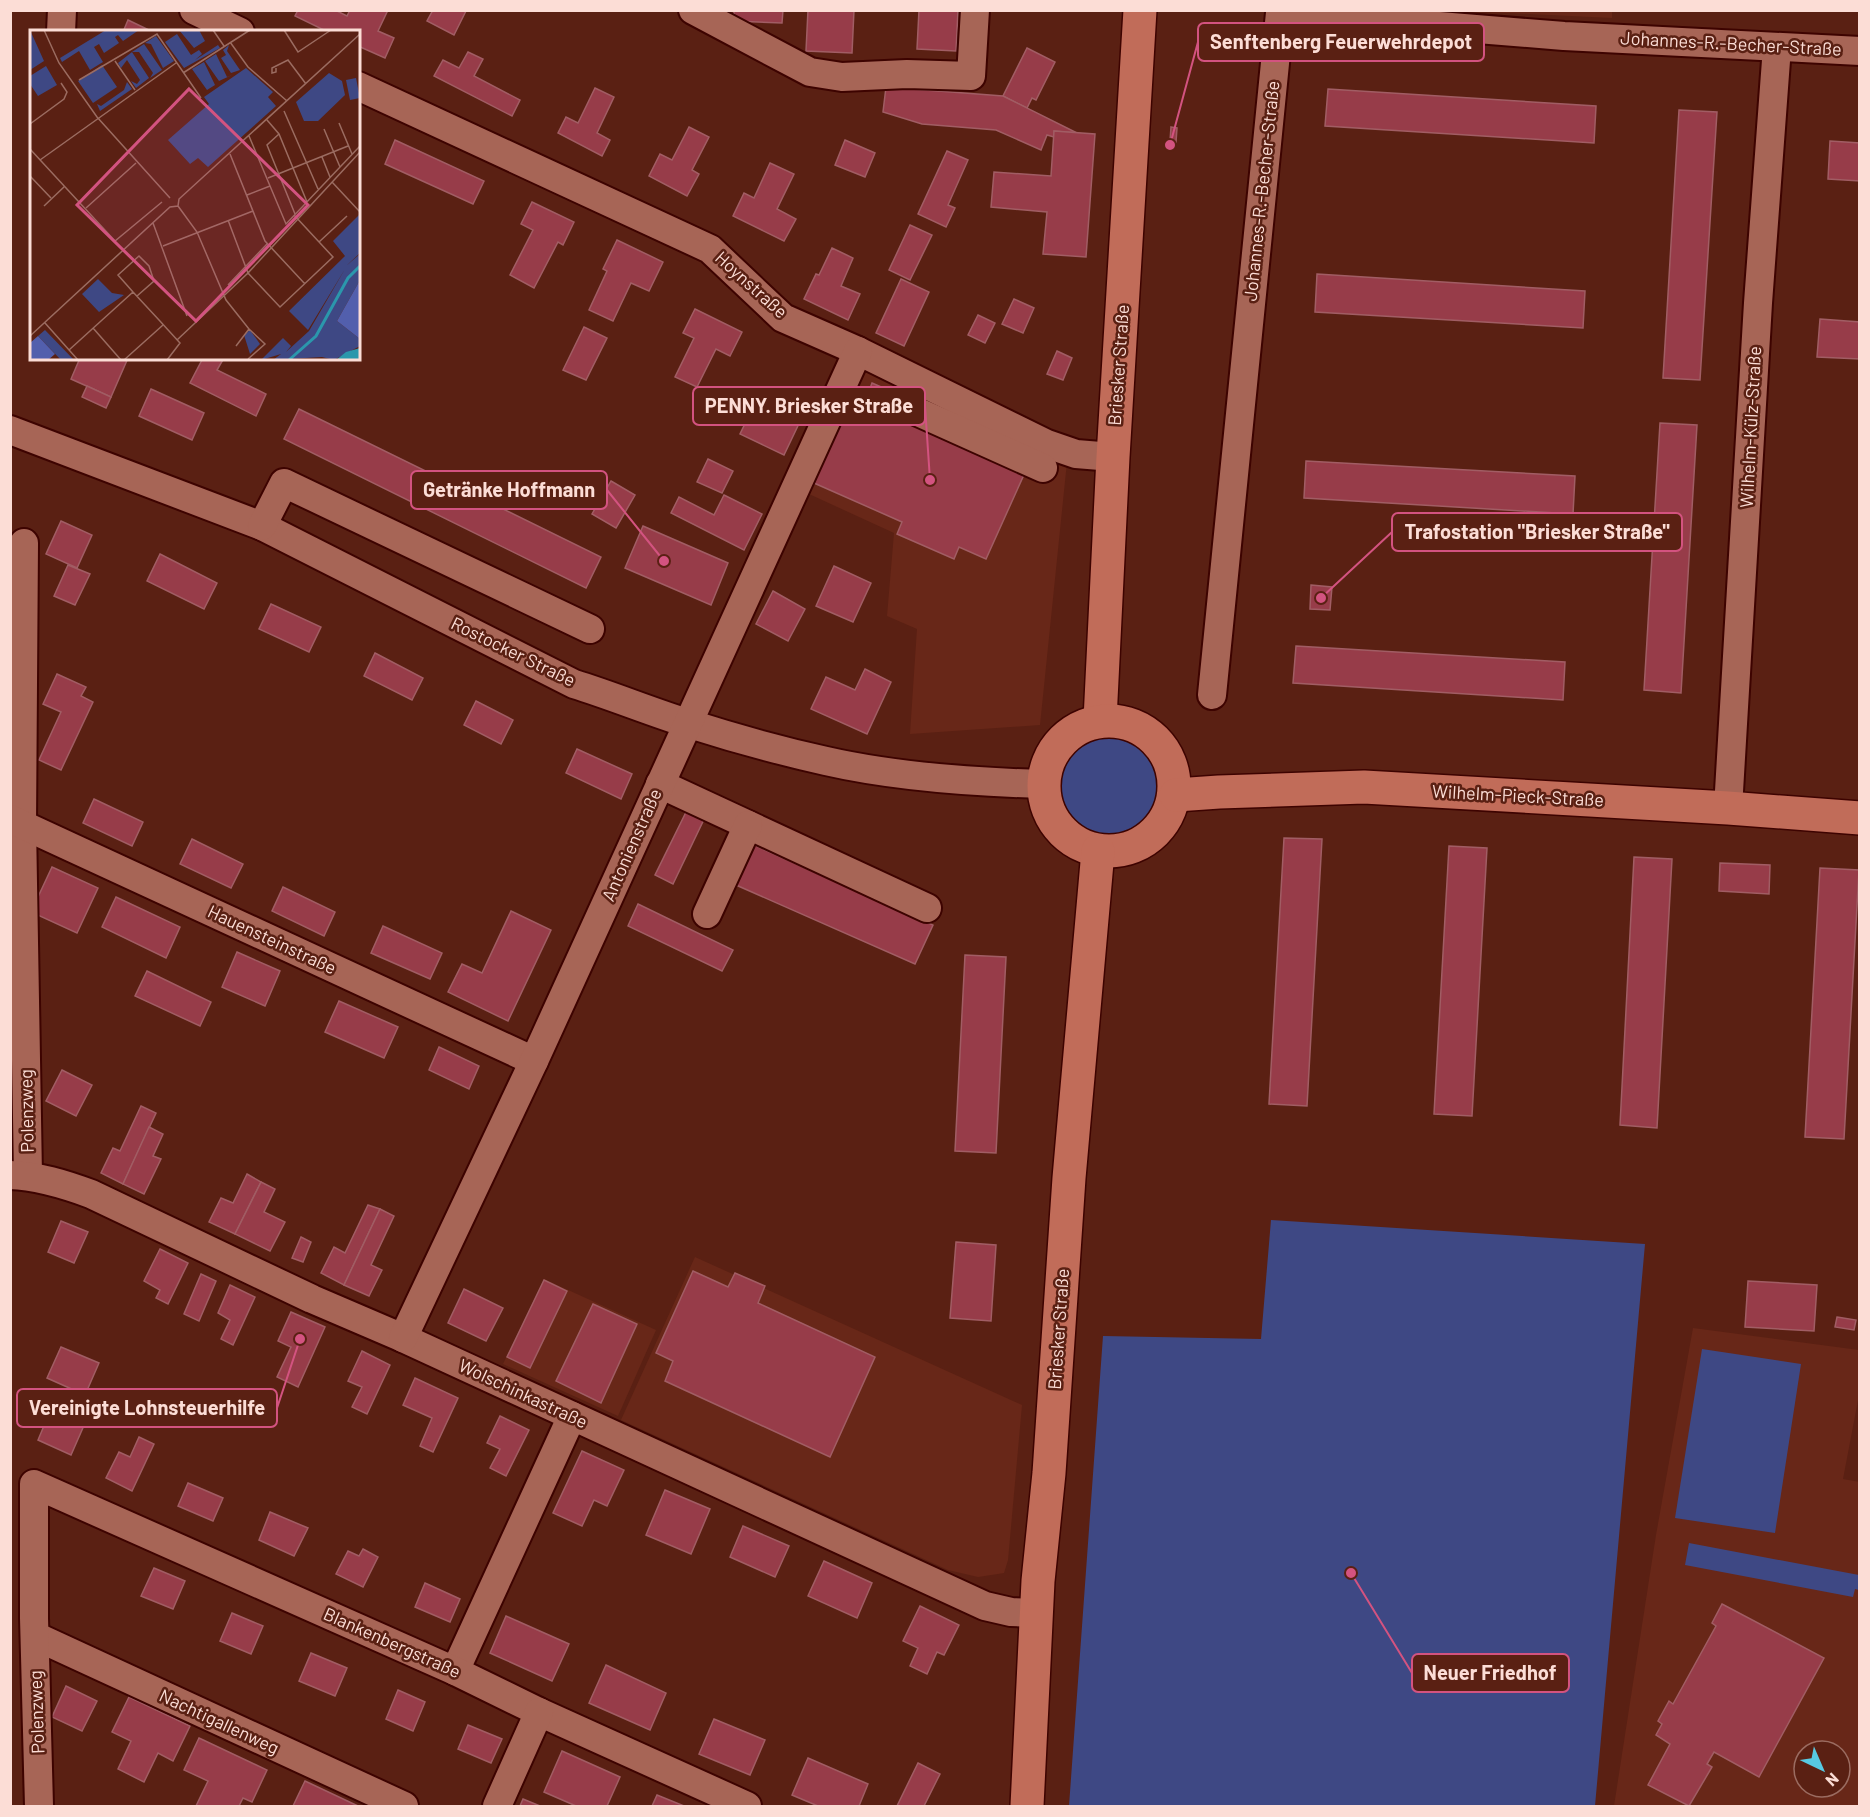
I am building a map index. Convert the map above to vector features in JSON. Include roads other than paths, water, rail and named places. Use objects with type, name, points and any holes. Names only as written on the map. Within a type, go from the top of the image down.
[{"type":"main road","name":"Briesker Straße","points":[[1100,720],[1113,457],[1140,10]]},
{"type":"main road","points":[[1100,720],[1130,725],[1151,737],[1166,754],[1175,774],[1176,795],[1167,817],[1157,831],[1127,848],[1112,852],[1098,851],[1070,837],[1049,813],[1043,784],[1047,763],[1057,746],[1071,732],[1100,720]]},
{"type":"main road","name":"Wilhelm-Pieck-Straße","points":[[1176,795],[1364,787],[1860,818]]},
{"type":"main road","name":"Briesker Straße","points":[[1027,1806],[1036,1613],[1069,1178],[1098,851]]},
{"type":"street","points":[[61,30],[62,10]]},
{"type":"street","points":[[194,10],[236,30]]},
{"type":"street","points":[[693,10],[810,72],[842,77],[907,74],[971,76],[975,10]]},
{"type":"street","name":"Johannes-R.-Becher-Straße","points":[[1212,695],[1280,13],[1564,36],[1860,51]]},
{"type":"street","name":"Wilhelm-Külz-Straße","points":[[1728,808],[1758,303],[1777,47]]},
{"type":"street","name":"Hoynstraße","points":[[360,87],[710,249],[783,318],[858,351],[1047,444],[1076,454],[1113,457]]},
{"type":"street","name":"Antonienstraße","points":[[403,1338],[534,1061],[858,351]]},
{"type":"street","points":[[898,403],[1043,468]]},
{"type":"street","name":"Rostocker Straße","points":[[10,430],[262,526],[574,684],[617,697],[689,724],[826,761],[870,769],[991,782],[1043,784]]},
{"type":"street","points":[[262,526],[284,483],[590,628]]},
{"type":"street","name":"Polenzweg","points":[[19,1175],[16,822],[24,543]]},
{"type":"street","points":[[660,784],[927,908]]},
{"type":"street","name":"Hauensteinstraße","points":[[16,822],[534,1061]]},
{"type":"street","points":[[707,914],[748,825]]},
{"type":"street","name":"Wolschinkastraße","points":[[19,1175],[63,1184],[91,1194],[312,1299],[403,1338],[985,1606],[1011,1612],[1036,1613]]},
{"type":"street","points":[[455,1671],[572,1416]]},
{"type":"street","name":"Polenzweg","points":[[34,1484],[26,1624],[39,1806]]},
{"type":"street","name":"Blankenbergstraße","points":[[34,1484],[455,1671],[538,1712],[747,1806]]},
{"type":"street","name":"Nachtigallenweg","points":[[26,1624],[404,1806]]},
{"type":"street","points":[[497,1806],[538,1712]]},
{"type":"place","name":"Senftenberg Feuerwehrdepot","points":[[1170,145]]},
{"type":"place","name":"PENNY. Briesker Straße","points":[[930,480]]},
{"type":"place","name":"Getränke Hoffmann","points":[[664,561]]},
{"type":"place","name":"Trafostation \"Briesker Straße\"","points":[[1321,598]]},
{"type":"place","name":"Vereinigte Lohnsteuerhilfe","points":[[300,1339]]},
{"type":"place","name":"Neuer Friedhof","points":[[1351,1573]]}]
